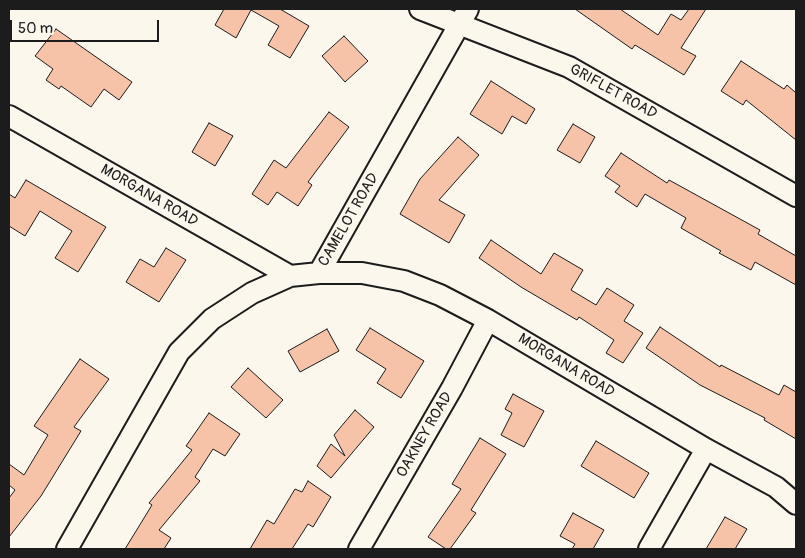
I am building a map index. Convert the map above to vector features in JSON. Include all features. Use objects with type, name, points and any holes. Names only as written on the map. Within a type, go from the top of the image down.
[{"type":"street","name":"GRIFLET ROAD","points":[[420,9],[464,16],[569,67],[796,196]]},
{"type":"street","name":"CAMELOT ROAD","points":[[68,549],[179,352],[212,319],[252,293],[290,276],[319,273],[464,16]]},
{"type":"street","name":"MORGANA ROAD","points":[[9,116],[290,276]]},
{"type":"street","name":"MORGANA ROAD","points":[[319,273],[362,273],[404,280],[440,295],[488,320],[706,449],[776,487],[796,504]]},
{"type":"street","name":"OAKNEY ROAD","points":[[360,549],[452,388],[488,320]]},
{"type":"street","points":[[649,549],[706,449]]},
{"type":"building","points":[[224,9],[280,9],[309,26],[290,58],[268,45],[279,26],[251,10],[236,38],[215,25]]},
{"type":"building","points":[[575,9],[620,9],[658,35],[671,14],[681,20],[689,9],[706,9],[681,48],[696,56],[684,75],[635,45],[632,49]]},
{"type":"building","points":[[56,29],[132,82],[119,100],[104,89],[91,107],[61,86],[59,89],[46,80],[53,69],[35,56]]},
{"type":"building","points":[[344,36],[368,61],[345,82],[322,56]]},
{"type":"building","points":[[741,61],[784,89],[787,85],[796,93],[796,140],[746,100],[743,105],[721,91]]},
{"type":"building","points":[[491,81],[535,109],[526,124],[512,116],[502,134],[470,114]]},
{"type":"building","points":[[329,112],[349,127],[308,182],[312,185],[298,206],[277,192],[268,205],[252,194],[274,160],[286,168]]},
{"type":"building","points":[[209,123],[233,136],[215,166],[192,152]]},
{"type":"building","points":[[573,124],[595,137],[580,163],[557,150]]},
{"type":"building","points":[[458,137],[479,155],[439,200],[465,215],[449,243],[400,214],[420,179]]},
{"type":"building","points":[[621,153],[667,183],[669,180],[760,230],[758,234],[796,256],[796,285],[755,262],[751,270],[719,253],[721,251],[681,228],[686,218],[645,194],[637,207],[615,192],[620,186],[605,176]]},
{"type":"building","points":[[26,180],[106,227],[78,272],[55,258],[72,231],[40,211],[25,236],[9,226],[9,194],[15,198]]},
{"type":"building","points":[[491,240],[541,274],[554,253],[583,270],[571,290],[596,305],[607,288],[634,305],[624,321],[643,333],[623,363],[606,353],[614,340],[579,317],[577,320],[521,287],[479,258]]},
{"type":"building","points":[[166,248],[186,260],[159,302],[126,282],[140,259],[154,267]]},
{"type":"building","points":[[660,327],[720,367],[721,365],[779,395],[784,385],[796,392],[796,439],[764,420],[765,418],[700,385],[646,348]]},
{"type":"building","points":[[370,328],[424,361],[401,398],[377,383],[386,369],[356,350]]},
{"type":"building","points":[[327,329],[339,351],[300,372],[288,351]]},
{"type":"building","points":[[80,359],[109,379],[74,427],[81,431],[41,496],[9,537],[9,498],[15,490],[9,485],[9,464],[24,475],[48,435],[34,426]]},
{"type":"building","points":[[248,368],[283,400],[266,418],[231,387]]},
{"type":"building","points":[[513,394],[544,411],[524,447],[501,435],[512,413],[505,409]]},
{"type":"building","points":[[355,410],[374,427],[331,478],[317,466],[331,444],[345,456],[334,435]]},
{"type":"building","points":[[209,413],[240,434],[225,456],[213,449],[195,477],[200,481],[159,530],[171,538],[164,549],[125,549],[152,505],[149,503],[192,450],[186,446]]},
{"type":"building","points":[[480,438],[506,454],[471,510],[476,513],[450,549],[446,549],[428,537],[461,489],[452,484]]},
{"type":"building","points":[[596,441],[649,473],[634,498],[581,466]]},
{"type":"building","points":[[308,481],[331,497],[313,527],[308,524],[292,549],[250,549],[267,520],[274,524],[295,489],[302,492]]},
{"type":"building","points":[[573,513],[604,530],[593,549],[572,549],[575,544],[560,536]]},
{"type":"building","points":[[725,517],[747,529],[735,549],[706,549]]}]
